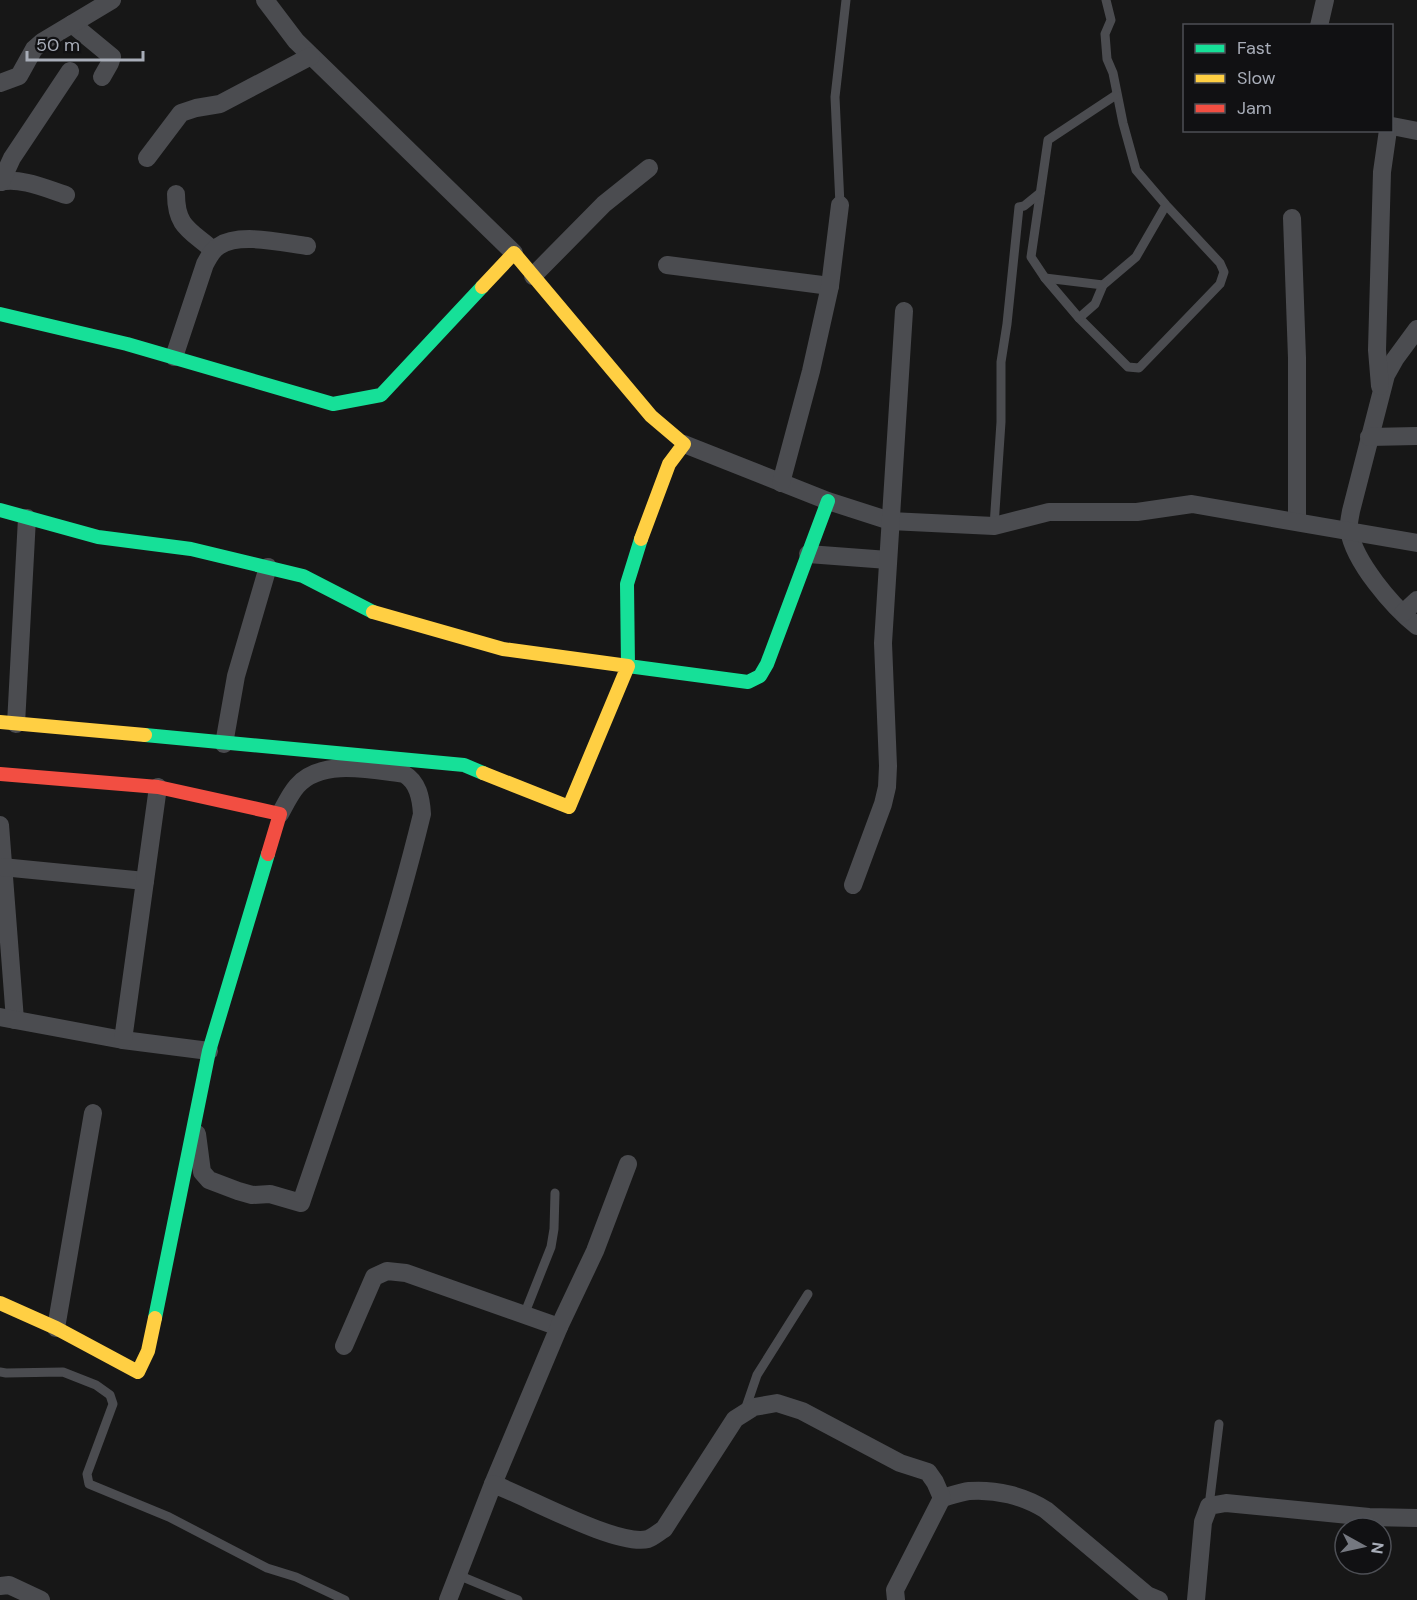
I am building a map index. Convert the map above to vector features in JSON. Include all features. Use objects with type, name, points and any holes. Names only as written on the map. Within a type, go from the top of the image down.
[{"type":"street","points":[[0,83],[20,76],[34,49],[42,42],[112,0]]},
{"type":"street","points":[[1319,24],[1325,0]]},
{"type":"street","points":[[268,1],[296,41],[514,253],[651,417],[684,444],[828,501],[890,521],[994,526],[1049,512],[1137,512],[1192,504],[1417,543]]},
{"type":"street","points":[[72,24],[112,57],[102,77]]},
{"type":"street","points":[[147,158],[181,113],[220,104],[311,56]]},
{"type":"street","points":[[1,182],[12,158],[70,71]]},
{"type":"street","points":[[1393,126],[1417,131]]},
{"type":"street","points":[[1381,391],[1377,350],[1382,172],[1388,132]]},
{"type":"street","points":[[533,276],[604,204],[649,168]]},
{"type":"street","points":[[1,182],[28,184],[66,195]]},
{"type":"street","points":[[176,194],[176,211],[180,222],[213,250]]},
{"type":"street","points":[[781,483],[811,371],[830,286],[840,205]]},
{"type":"street","points":[[1292,218],[1297,358],[1298,521]]},
{"type":"street","points":[[174,357],[204,264],[213,250],[221,244],[235,240],[307,246]]},
{"type":"street","points":[[0,314],[127,344],[333,404],[381,395],[514,253]]},
{"type":"street","points":[[667,265],[830,286]]},
{"type":"street","points":[[853,885],[887,787],[884,643],[904,311]]},
{"type":"street","points":[[1417,329],[1395,359],[1381,391],[1348,530],[1358,556],[1370,574],[1417,626]]},
{"type":"street","points":[[1369,436],[1417,436]]},
{"type":"street","points":[[27,518],[8,723],[465,765],[569,807],[628,666],[627,584],[650,511],[669,464],[684,444]]},
{"type":"street","points":[[0,510],[98,537],[191,549],[303,576],[373,612],[503,649],[748,682],[762,675],[828,501]]},
{"type":"street","points":[[808,554],[888,560]]},
{"type":"street","points":[[224,744],[236,676],[268,567]]},
{"type":"street","points":[[1403,613],[1417,600]]},
{"type":"street","points":[[0,1303],[138,1372],[148,1351],[195,1117],[209,1051],[280,814],[297,785],[314,774],[336,768],[404,774],[413,779],[421,801],[422,814],[396,916],[301,1203],[270,1194],[252,1195],[205,1177],[202,1172],[195,1117]]},
{"type":"street","points":[[0,774],[158,787],[280,814]]},
{"type":"street","points":[[123,1040],[158,787]]},
{"type":"street","points":[[0,825],[7,1019],[123,1040],[209,1051]]},
{"type":"street","points":[[2,867],[145,880]]},
{"type":"street","points":[[56,1329],[93,1113]]},
{"type":"street","points":[[448,1600],[559,1327],[596,1251],[628,1164]]},
{"type":"street","points":[[344,1347],[374,1277],[387,1271],[406,1273],[559,1327]]},
{"type":"street","points":[[494,1484],[587,1525],[627,1539],[649,1539],[664,1529],[735,1419],[754,1407],[777,1402],[802,1411],[900,1463],[928,1472],[936,1482],[942,1498],[895,1590],[896,1600]]},
{"type":"street","points":[[942,1498],[968,1491],[987,1491],[1029,1499],[1046,1510],[1147,1595],[1159,1600]]},
{"type":"street","points":[[1196,1600],[1203,1522],[1209,1506],[1226,1503],[1369,1517],[1417,1518]]},
{"type":"street","points":[[0,1586],[9,1585],[41,1600]]},
{"type":"lane","points":[[840,205],[835,97],[846,0]]},
{"type":"lane","points":[[1106,0],[1111,20],[1105,34],[1107,59],[1113,73],[1116,95],[1136,170],[1166,206],[1220,263],[1224,272],[1220,284],[1139,368],[1128,367],[1079,318],[1045,278],[1031,257],[1048,140],[1116,95]]},
{"type":"lane","points":[[994,526],[1001,422],[1001,362],[1016,232],[1020,207],[1040,193]]},
{"type":"lane","points":[[1079,318],[1095,304],[1103,285],[1136,257],[1166,206]]},
{"type":"lane","points":[[1045,278],[1103,285]]},
{"type":"lane","points":[[524,1314],[552,1247],[555,1193]]},
{"type":"lane","points":[[744,1413],[757,1375],[808,1294]]},
{"type":"lane","points":[[0,1372],[63,1372],[96,1385],[110,1395],[113,1404],[87,1474],[89,1484],[169,1517],[267,1568],[296,1577],[345,1600]]},
{"type":"lane","points":[[1209,1506],[1219,1424]]},
{"type":"lane","points":[[458,1575],[518,1600]]},
{"type":"traffic: fast","points":[[0,314],[127,344],[333,404],[381,395],[482,287]]},
{"type":"traffic: fast","points":[[641,539],[627,584],[628,666],[748,682],[760,676],[767,664],[828,501]]},
{"type":"traffic: fast","points":[[0,510],[98,537],[191,549],[303,576],[373,612]]},
{"type":"traffic: fast","points":[[145,735],[464,765],[483,773]]},
{"type":"traffic: fast","points":[[155,1318],[209,1051],[268,854]]},
{"type":"traffic: slow","points":[[482,287],[514,253],[651,416],[684,444],[669,464],[641,539]]},
{"type":"traffic: slow","points":[[373,612],[503,649],[628,666],[569,807],[483,773]]},
{"type":"traffic: slow","points":[[0,722],[145,735]]},
{"type":"traffic: slow","points":[[0,1303],[56,1328],[138,1372],[148,1351],[155,1318]]},
{"type":"traffic: jam","points":[[0,774],[158,787],[280,814],[268,854]]}]
